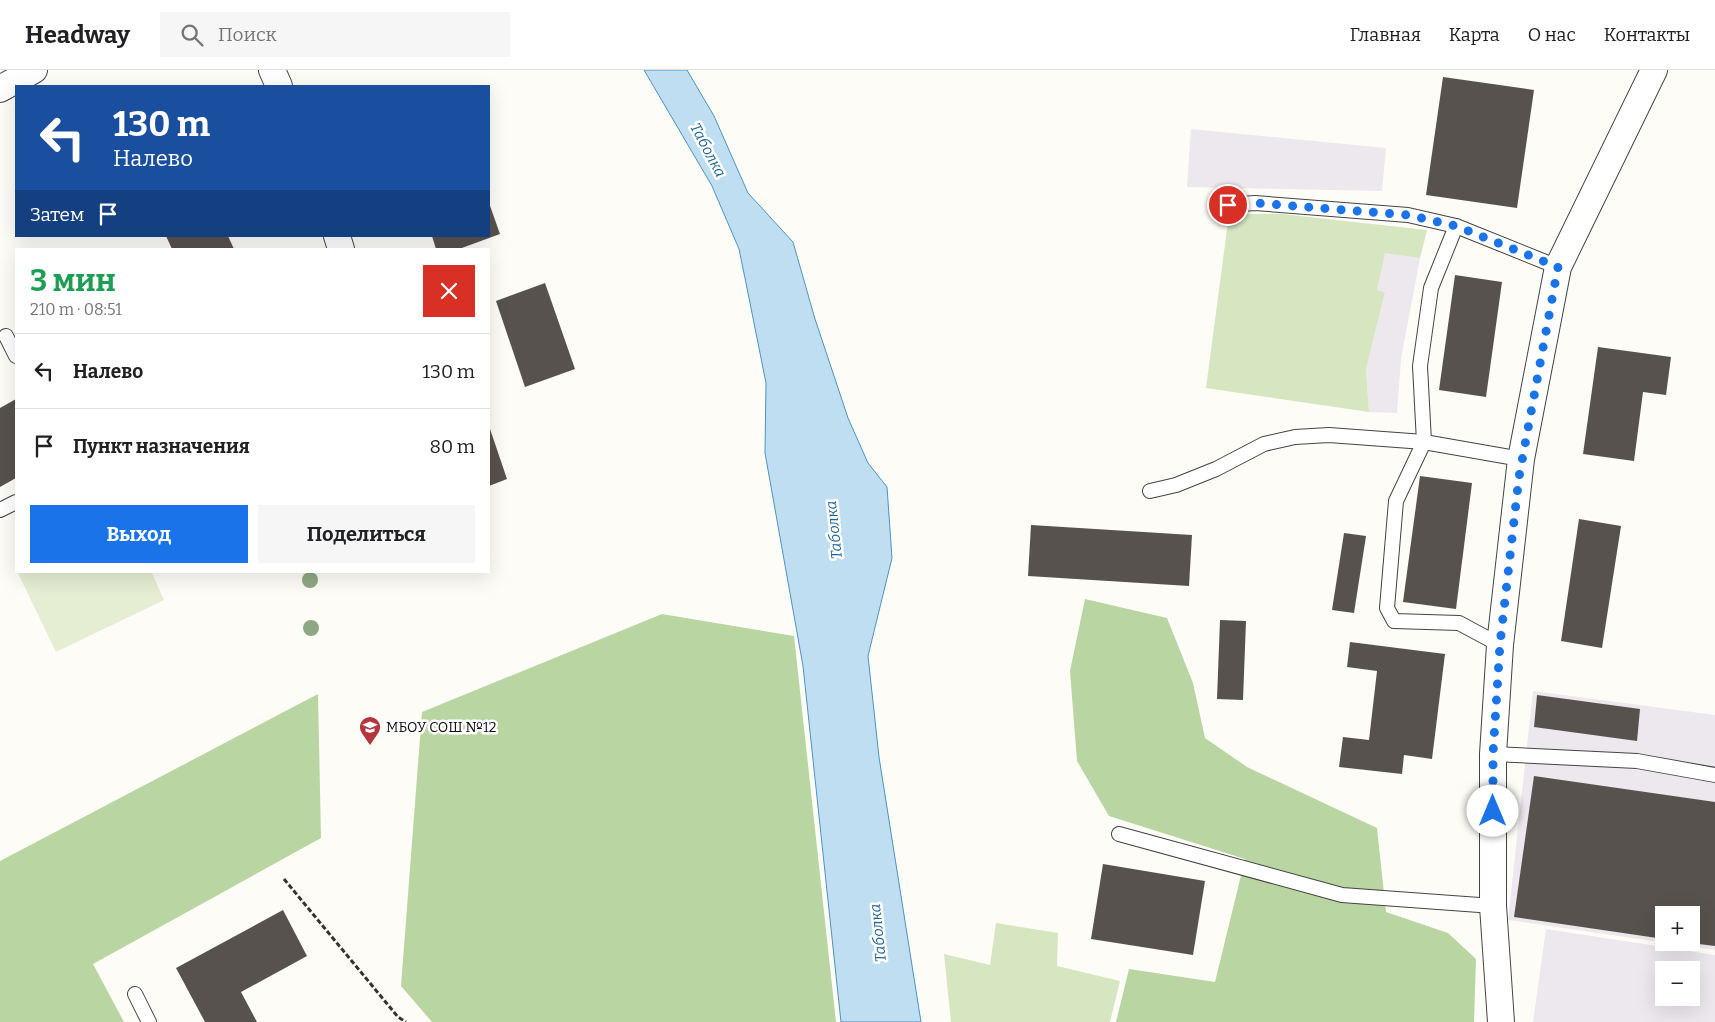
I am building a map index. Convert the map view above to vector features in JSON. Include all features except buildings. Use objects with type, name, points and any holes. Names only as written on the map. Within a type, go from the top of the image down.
[{"type":"street","points":[[0,89],[34,70]]},
{"type":"street","points":[[272,70],[279,85]]},
{"type":"street","points":[[1501,1022],[1493,906],[1493,754],[1500,644],[1521,459],[1558,267],[1654,70]]},
{"type":"lane","points":[[1228,205],[1256,203],[1408,215],[1456,226],[1558,267]]},
{"type":"lane","points":[[1456,226],[1431,288],[1420,366],[1424,442],[1396,501],[1388,608],[1394,622],[1459,623],[1500,644]]},
{"type":"lane","points":[[6,336],[15,354]]},
{"type":"lane","points":[[1150,491],[1176,485],[1216,469],[1264,444],[1295,437],[1329,435],[1424,442],[1521,459]]},
{"type":"lane","points":[[0,510],[15,502]]},
{"type":"lane","points":[[1493,754],[1638,761],[1715,775]]},
{"type":"lane","points":[[1119,834],[1342,895],[1493,906]]},
{"type":"lane","points":[[135,994],[149,1022]]},
{"type":"path","points":[[284,879],[398,1017],[406,1022]]},
{"type":"shaded area","points":[[1191,129],[1386,148],[1382,191],[1187,187]]},
{"type":"shaded area","points":[[1385,252],[1420,258],[1401,359],[1397,413],[1369,412],[1366,369],[1385,294],[1376,290]]},
{"type":"shaded area","points":[[1533,691],[1715,715],[1715,950],[1700,948],[1700,906],[1655,906],[1655,941],[1508,920]]},
{"type":"shaded area","points":[[1546,929],[1655,946],[1655,951],[1689,951],[1715,955],[1715,1022],[1533,1022]]},
{"type":"green space","points":[[1229,214],[1282,214],[1427,230],[1420,258],[1385,253],[1377,290],[1385,293],[1366,369],[1369,412],[1206,388]]},
{"type":"green space","points":[[18,573],[152,573],[164,600],[56,652]]},
{"type":"green space","points":[[1085,599],[1167,618],[1193,683],[1205,738],[1247,767],[1377,828],[1386,912],[1448,933],[1476,959],[1474,1022],[1116,1022],[1129,969],[1215,982],[1245,859],[1109,816],[1077,761],[1070,671]]},
{"type":"green space","points":[[662,614],[794,636],[836,1022],[432,1022],[401,986],[422,712]]},
{"type":"green space","points":[[318,694],[321,838],[93,964],[124,1022],[0,1022],[0,861]]},
{"type":"green space","points":[[996,923],[1058,933],[1057,966],[1120,981],[1110,1022],[951,1022],[944,954],[990,965]]},
{"type":"water","name":"Таболка","points":[[644,70],[687,70],[714,116],[748,193],[793,242],[815,319],[848,418],[868,463],[887,487],[892,558],[868,656],[879,757],[921,1022],[841,1022],[803,666],[765,453],[766,383],[739,249],[712,186]]},
{"type":"place","name":"МБОУ СОШ №12","points":[[370,746]]},
{"type":"route","points":[[1228,205],[1256,203],[1408,215],[1456,226],[1558,267],[1521,459],[1500,644],[1493,754],[1493,811]]}]
